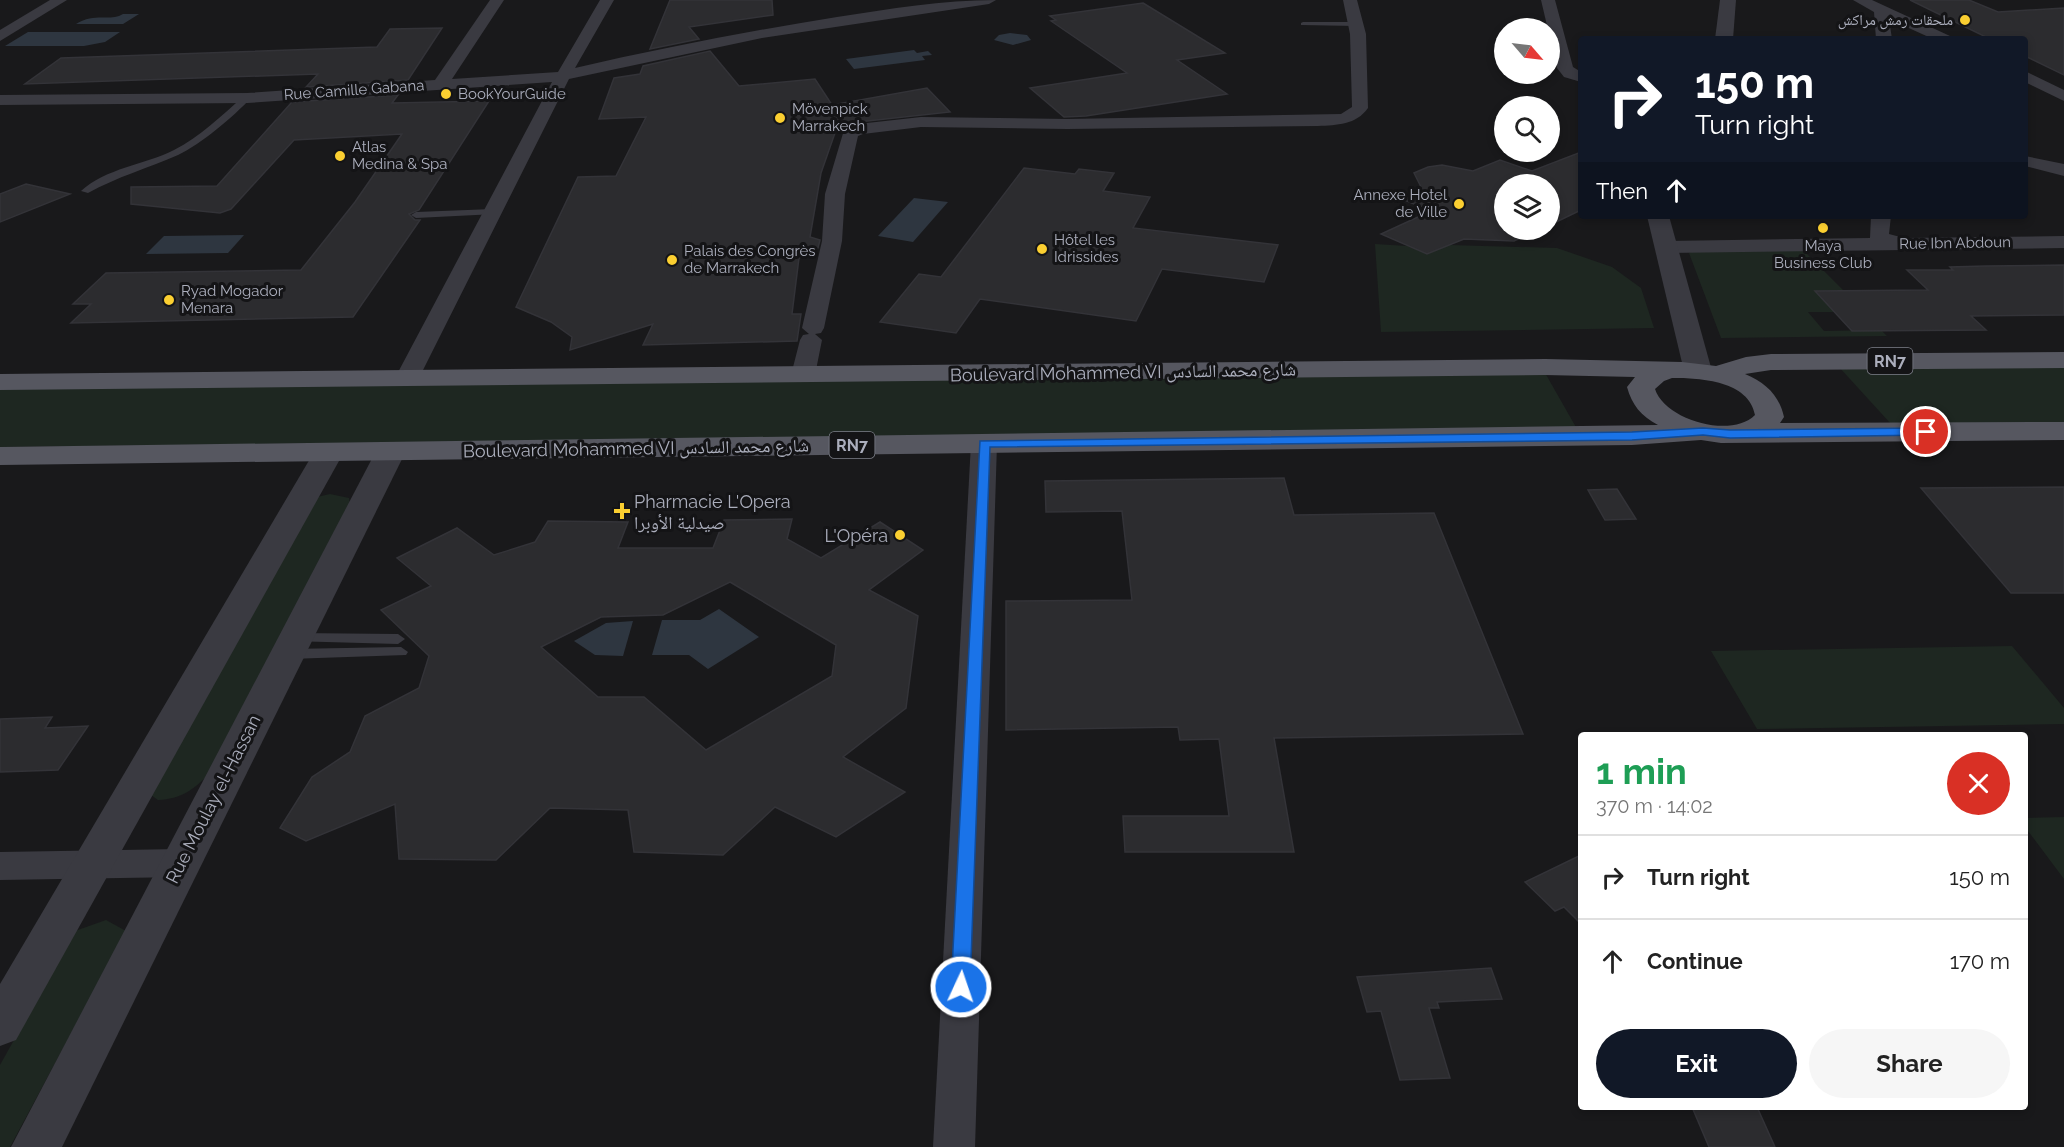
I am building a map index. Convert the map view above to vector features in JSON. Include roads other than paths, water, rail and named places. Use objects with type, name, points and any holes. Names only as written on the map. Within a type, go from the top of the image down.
[{"type":"main road","name":"Boulevard Mohammed VI شارع محمد السادس","points":[[0,382],[1545,367],[1695,372],[1771,362],[2064,360]]},
{"type":"main road","name":"RN7","points":[[1745,432],[1759,428],[1768,421],[1770,412],[1767,402],[1751,388],[1695,372],[1654,375],[1643,382],[1642,399],[1652,410],[1669,421],[1703,432],[1721,434],[2064,431]]},
{"type":"main road","name":"Boulevard Mohammed VI شارع محمد السادس","points":[[0,456],[1632,436],[1703,432]]},
{"type":"street","points":[[0,36],[60,0]]},
{"type":"street","points":[[440,85],[497,0]]},
{"type":"street","points":[[407,378],[563,76],[607,0]]},
{"type":"street","name":"Rue Camille Gabana","points":[[0,100],[247,98],[563,76],[762,33],[989,0]]},
{"type":"street","points":[[803,375],[832,241],[835,194],[850,134],[858,129],[921,122],[1120,124],[1343,119],[1353,116],[1360,108],[1356,24],[1350,0]]},
{"type":"street","points":[[1548,0],[1565,68],[1570,74],[1578,76]]},
{"type":"street","points":[[1724,36],[1728,0]]},
{"type":"street","points":[[1860,0],[1939,36]]},
{"type":"street","points":[[1881,9],[1884,36]]},
{"type":"street","points":[[2028,77],[2059,91]]},
{"type":"street","points":[[2028,161],[2064,170]]},
{"type":"street","points":[[1659,219],[1695,372]]},
{"type":"street","points":[[1881,219],[1879,237],[1903,244]]},
{"type":"street","name":"Rue Ibn Abdoun","points":[[1667,247],[2064,242]]},
{"type":"street","points":[[954,1147],[984,443]]},
{"type":"street","name":"Rue Moulay el-Hassan","points":[[36,1147],[391,451]]},
{"type":"street","points":[[0,1026],[329,452]]},
{"type":"street","points":[[0,866],[181,863]]},
{"type":"lane","points":[[1303,24],[1356,24]]},
{"type":"lane","points":[[85,191],[113,176],[177,153],[247,98]]},
{"type":"lane","points":[[416,215],[493,212]]},
{"type":"lane","points":[[291,646],[399,646]]},
{"type":"place","name":"ملحقات رمش مراكش","points":[[1965,20]]},
{"type":"place","name":"BookYourGuide","points":[[446,94]]},
{"type":"place","name":"Mövenpick Marrakech","points":[[780,118]]},
{"type":"place","name":"Atlas Medina & Spa","points":[[340,156]]},
{"type":"place","name":"Annexe Hotel de Ville","points":[[1459,204]]},
{"type":"place","name":"Maya Business Club","points":[[1823,228]]},
{"type":"place","name":"Hôtel les Idrissides","points":[[1042,249]]},
{"type":"place","name":"Palais des Congrès de Marrakech","points":[[672,260]]},
{"type":"place","name":"Ryad Mogador Menara","points":[[169,300]]},
{"type":"place","name":"Pharmacie L'Opera صيدلية الأوبرا","points":[[622,511]]},
{"type":"place","name":"L'Opéra","points":[[900,535]]}]
